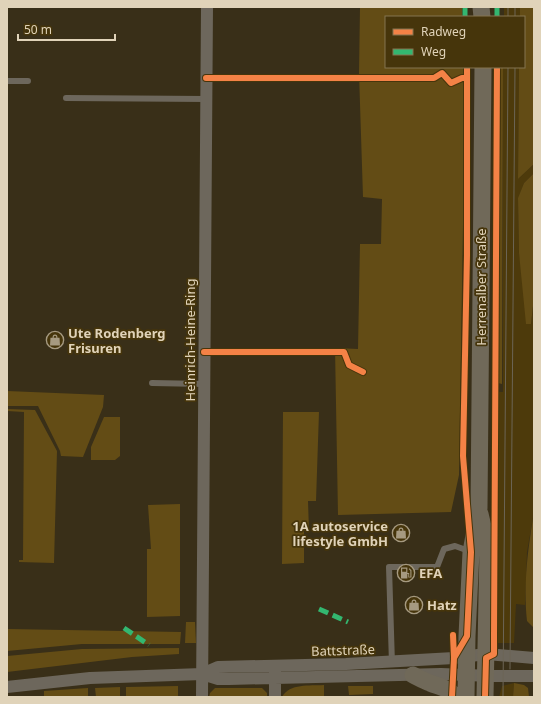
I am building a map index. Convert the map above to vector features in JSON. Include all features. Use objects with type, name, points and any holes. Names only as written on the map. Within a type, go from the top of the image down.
[{"type":"main road","name":"Herrenalber Straße","points":[[466,697],[471,552],[479,508],[483,68]]},
{"type":"main road","name":"Herrenalber Straße","points":[[479,508],[488,548],[486,697]]},
{"type":"main road","points":[[413,675],[431,684],[440,685],[452,692],[455,697]]},
{"type":"street","name":"Heinrich-Heine-Ring","points":[[202,697],[207,7]]},
{"type":"street","name":"Battstraße","points":[[202,674],[218,667],[392,662],[467,657],[486,654],[534,658]]},
{"type":"street","points":[[275,666],[275,697]]},
{"type":"street","name":"Battstraße","points":[[7,687],[90,678],[202,674],[218,679],[467,674],[486,676],[534,676]]},
{"type":"lane","points":[[7,80],[28,81]]},
{"type":"lane","points":[[66,98],[206,99]]},
{"type":"lane","points":[[152,383],[204,384]]},
{"type":"lane","points":[[393,675],[389,567],[437,567],[444,549],[455,546],[471,552]]},
{"type":"shaded area","points":[[360,7],[462,7],[462,16],[385,16],[385,68],[464,68],[463,75],[458,78],[464,82],[465,100],[459,475],[451,512],[338,515],[335,348],[358,349],[360,244],[381,244],[382,199],[363,197],[359,73]]},
{"type":"shaded area","points":[[504,7],[520,7],[520,16],[504,16]]},
{"type":"shaded area","points":[[520,7],[534,7],[534,164],[518,179],[519,68],[525,68],[525,16],[520,16]]},
{"type":"shaded area","points":[[501,68],[503,68],[502,384],[498,383]]},
{"type":"shaded area","points":[[503,68],[519,68],[518,179],[534,164],[534,173],[524,183],[518,199],[519,253],[531,324],[534,297],[534,512],[527,552],[525,605],[516,604],[514,643],[497,643],[498,392],[503,392]]},
{"type":"shaded area","points":[[534,173],[534,297],[531,324],[526,324],[519,253],[518,198],[524,183]]},
{"type":"shaded area","points":[[7,391],[104,395],[103,407],[83,457],[61,456],[38,406],[8,406]]},
{"type":"shaded area","points":[[7,409],[35,410],[57,451],[54,563],[19,562],[19,560],[23,560],[24,412],[7,411]]},
{"type":"shaded area","points":[[283,412],[319,412],[316,501],[308,501],[309,531],[304,531],[304,563],[282,564]]},
{"type":"shaded area","points":[[104,417],[120,417],[120,456],[115,460],[91,460],[91,447]]},
{"type":"shaded area","points":[[180,504],[180,616],[147,617],[147,549],[151,549],[148,505]]},
{"type":"shaded area","points":[[534,512],[534,628],[527,621],[526,580]]},
{"type":"shaded area","points":[[186,622],[195,622],[196,643],[185,643]]},
{"type":"shaded area","points":[[7,629],[181,632],[180,644],[82,644],[7,651]]},
{"type":"shaded area","points":[[179,648],[179,654],[132,657],[7,672],[7,656],[82,649]]},
{"type":"shaded area","points":[[514,683],[513,697],[499,697],[502,686]]},
{"type":"shaded area","points":[[514,683],[524,685],[528,688],[529,697],[513,697]]},
{"type":"shaded area","points":[[324,685],[324,696],[282,697],[290,689],[295,687]]},
{"type":"shaded area","points":[[178,686],[178,697],[126,697],[126,687]]},
{"type":"shaded area","points":[[348,686],[373,686],[373,694],[349,695]]},
{"type":"shaded area","points":[[120,687],[120,697],[96,697],[95,688]]},
{"type":"shaded area","points":[[88,688],[88,697],[44,697],[44,691]]},
{"type":"shaded area","points":[[215,688],[262,688],[267,693],[267,697],[209,697],[210,693]]},
{"type":"tram line","points":[[508,7],[508,16]]},
{"type":"tram line","points":[[515,7],[515,16]]},
{"type":"tram line","points":[[503,697],[508,68]]},
{"type":"tram line","points":[[510,669],[515,68]]},
{"type":"marked path","points":[[465,7],[465,16]]},
{"type":"marked path","points":[[497,7],[497,16]]},
{"type":"marked path","points":[[319,609],[348,622]]},
{"type":"marked path","points":[[124,628],[149,645]]},
{"type":"cycle path","points":[[454,658],[467,636],[471,552],[463,456],[467,255],[467,68]]},
{"type":"cycle path","points":[[485,697],[486,658],[494,654],[497,68]]},
{"type":"cycle path","points":[[206,78],[434,78],[442,73],[451,83],[462,78],[467,78]]},
{"type":"cycle path","points":[[204,352],[344,352],[349,365],[363,372]]},
{"type":"cycle path","points":[[452,697],[454,658],[453,635]]},
{"type":"place","name":"Ute Rodenberg Frisuren","points":[[55,340]]},
{"type":"place","name":"1A autoservice lifestyle GmbH","points":[[401,533]]},
{"type":"place","name":"EFA","points":[[406,573]]},
{"type":"place","name":"Hatz","points":[[414,605]]}]
